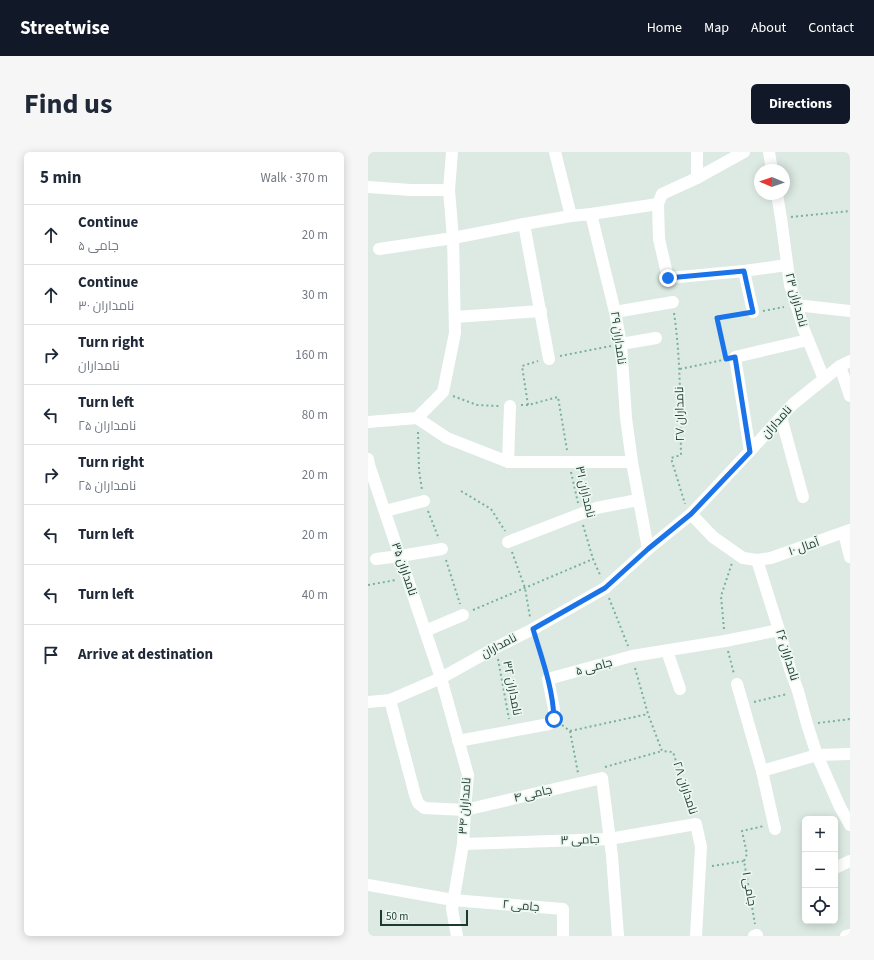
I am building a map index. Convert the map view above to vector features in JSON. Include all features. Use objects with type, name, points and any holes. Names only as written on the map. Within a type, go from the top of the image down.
[{"type":"street","points":[[417,418],[443,392],[455,333],[453,238],[449,190],[452,152]]},
{"type":"street","points":[[555,152],[571,216]]},
{"type":"street","points":[[697,152],[697,178]]},
{"type":"street","points":[[744,152],[697,178],[662,194],[658,204],[659,239],[668,278],[744,271],[787,265]]},
{"type":"street","points":[[769,152],[771,164]]},
{"type":"street","points":[[368,187],[411,190],[449,190]]},
{"type":"street","name":"نامداران ۲۳","points":[[778,200],[790,285],[808,340],[824,379]]},
{"type":"street","points":[[379,249],[453,238],[571,216],[658,204]]},
{"type":"street","name":"نامداران ۲۹","points":[[591,214],[616,312],[621,344],[626,418],[638,500],[648,549]]},
{"type":"street","points":[[524,224],[549,359]]},
{"type":"street","points":[[744,271],[753,312]]},
{"type":"street","points":[[616,312],[673,302]]},
{"type":"street","points":[[796,305],[850,311]]},
{"type":"street","points":[[455,317],[541,311]]},
{"type":"street","points":[[621,344],[656,338]]},
{"type":"street","points":[[750,452],[731,358],[808,340]]},
{"type":"street","points":[[845,363],[850,396]]},
{"type":"street","name":"نامداران","points":[[368,702],[390,700],[441,678],[533,629],[605,588],[648,549],[691,514],[793,404],[845,363]]},
{"type":"street","points":[[508,462],[510,406]]},
{"type":"street","points":[[781,417],[803,497]]},
{"type":"street","points":[[368,422],[417,418],[447,438],[508,462],[632,462]]},
{"type":"street","name":"نامداران ۳۵","points":[[368,459],[371,483],[385,511],[441,678]]},
{"type":"street","points":[[508,542],[596,508],[638,500]]},
{"type":"street","points":[[385,511],[424,501]]},
{"type":"street","points":[[691,514],[713,537],[743,558],[757,560]]},
{"type":"street","points":[[847,531],[850,557]]},
{"type":"street","name":"آمال ۱۰","points":[[757,560],[771,558],[847,531]]},
{"type":"street","points":[[376,559],[442,549]]},
{"type":"street","name":"نامداران ۲۶","points":[[757,560],[817,755],[840,807],[850,825]]},
{"type":"street","points":[[425,632],[463,615]]},
{"type":"street","name":"جامی ۵","points":[[548,679],[632,656],[725,641],[779,630]]},
{"type":"street","points":[[666,651],[680,689]]},
{"type":"street","name":"نامداران ۳۴","points":[[441,678],[468,776],[463,844],[452,909],[457,936]]},
{"type":"street","points":[[458,741],[549,724],[554,719],[554,709],[548,679]]},
{"type":"street","points":[[737,684],[762,771],[774,826]]},
{"type":"street","name":"جامی ۴","points":[[390,700],[415,795],[418,803],[424,808],[465,810],[602,778]]},
{"type":"street","points":[[762,771],[817,755],[850,754]]},
{"type":"street","points":[[602,778],[612,856],[618,936]]},
{"type":"street","name":"جامی ۳","points":[[463,844],[609,839],[696,824]]},
{"type":"street","name":"نامداران ۲۸","points":[[696,824],[701,848],[696,936]]},
{"type":"street","points":[[838,867],[850,861]]},
{"type":"street","points":[[368,885],[453,900]]},
{"type":"street","name":"جامی ۲","points":[[453,900],[563,909],[563,936]]},
{"type":"street","points":[[846,936],[850,934]]},
{"type":"path","points":[[781,218],[850,211]]},
{"type":"path","name":"نامداران ۲۷","points":[[673,302],[680,369],[681,455],[670,458],[684,502],[691,514]]},
{"type":"path","points":[[680,369],[731,358],[717,318],[796,305]]},
{"type":"path","points":[[528,405],[522,366],[621,344]]},
{"type":"path","name":"نامداران ۳۱","points":[[558,397],[569,463],[580,514],[593,559],[605,588]]},
{"type":"path","points":[[417,418],[419,470],[424,501]]},
{"type":"path","points":[[736,553],[721,596],[725,641],[737,684]]},
{"type":"path","points":[[463,615],[593,559]]},
{"type":"path","points":[[368,585],[407,579]]},
{"type":"path","name":"نامداران ۲۸","points":[[605,588],[632,656],[648,714],[662,752],[673,752],[696,824]]},
{"type":"path","points":[[533,629],[548,679]]},
{"type":"path","name":"نامداران ۳۲","points":[[495,648],[511,731]]},
{"type":"path","points":[[743,705],[798,691]]},
{"type":"path","points":[[570,731],[648,714]]},
{"type":"path","points":[[554,719],[570,731],[580,783]]},
{"type":"path","points":[[807,724],[850,719]]},
{"type":"path","points":[[602,778],[605,767],[662,752]]},
{"type":"path","points":[[744,861],[747,854],[742,831],[774,826]]},
{"type":"path","name":"جامی ۱","points":[[699,868],[744,861],[756,936]]},
{"type":"route","points":[[554,719],[554,709],[548,679],[533,629],[605,588],[648,549],[691,514],[750,452],[735,357],[726,359],[717,318],[753,312],[744,271],[668,278]]}]
